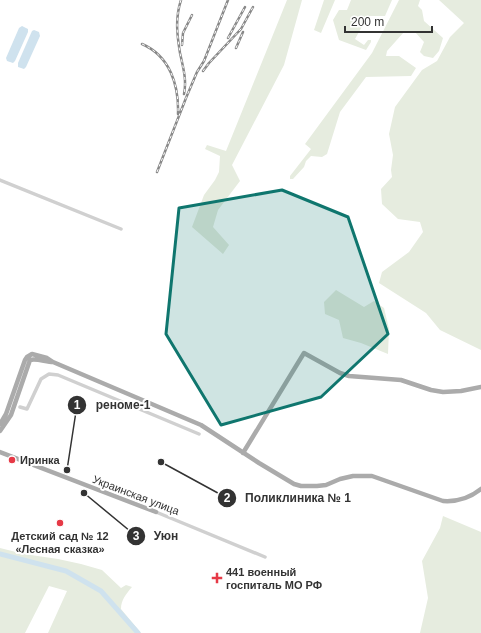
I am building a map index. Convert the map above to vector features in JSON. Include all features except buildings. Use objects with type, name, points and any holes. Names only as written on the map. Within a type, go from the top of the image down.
[{"type":"main road","points":[[243,453],[304,353],[340,373],[349,376],[401,380],[431,390],[444,392],[461,391],[481,387]]},
{"type":"main road","points":[[1,429],[11,415],[30,360],[34,359],[45,362],[53,362],[201,425],[279,476],[294,484],[301,486],[326,485],[340,479],[353,476],[372,476],[443,501],[466,498],[481,489]]},
{"type":"main road","name":"Украинская улица","points":[[0,451],[156,512]]},
{"type":"street","points":[[0,180],[121,229]]},
{"type":"street","points":[[20,407],[27,409],[41,379],[49,374],[58,375],[199,434]]},
{"type":"street","name":"Украинская улица","points":[[156,512],[265,557]]},
{"type":"highlighted area","points":[[282,190],[348,217],[388,334],[321,397],[221,425],[166,334],[179,208]]},
{"type":"shaded area","points":[[287,0],[302,0],[284,65],[232,165],[240,181],[218,210],[213,227],[229,245],[223,254],[192,227],[204,195],[219,172],[220,156],[205,149],[207,145],[226,151]]},
{"type":"shaded area","points":[[324,0],[335,0],[321,33],[314,30]]},
{"type":"shaded area","points":[[351,0],[392,0],[385,16],[368,16],[355,39],[364,45],[368,40],[371,40],[366,50],[339,40],[333,20],[339,10],[347,10]]},
{"type":"shaded area","points":[[399,0],[420,0],[418,6],[422,10],[424,21],[443,38],[439,51],[433,58],[424,56],[420,52],[424,42],[415,32],[404,32],[387,51],[386,56],[399,56],[416,68],[411,76],[366,77],[340,112],[327,154],[322,157],[311,156],[306,161],[304,167],[293,179],[290,179],[290,176],[311,149],[305,144],[372,53]]},
{"type":"shaded area","points":[[439,0],[481,0],[481,350],[440,330],[426,313],[379,283],[382,272],[409,252],[423,232],[420,222],[398,219],[382,204],[381,189],[392,177],[391,170],[393,155],[389,134],[395,107],[422,70],[437,61],[450,37],[464,23]]},
{"type":"shaded area","points":[[336,290],[364,307],[374,301],[384,308],[389,329],[388,354],[361,343],[343,338],[339,320],[325,314],[324,302]]},
{"type":"shaded area","points":[[443,516],[481,532],[481,633],[420,633],[428,598],[422,561],[440,528]]},
{"type":"shaded area","points":[[0,548],[24,554],[58,559],[102,570],[121,588],[126,585],[132,587],[123,600],[121,609],[141,633],[48,633],[67,591],[49,586],[25,633],[0,633]]},
{"type":"water","points":[[22,26],[28,29],[28,32],[15,61],[13,63],[7,61],[6,58],[19,28]]},
{"type":"water","points":[[34,30],[39,32],[40,36],[26,67],[24,69],[18,67],[18,63],[32,31]]},
{"type":"waterway","points":[[0,554],[66,571],[101,591],[138,633]]},
{"type":"railway","points":[[181,0],[178,13],[177,33],[185,79],[184,94]]},
{"type":"railway","points":[[157,172],[186,98],[197,72],[204,61],[228,0]]},
{"type":"railway","points":[[228,38],[245,7]]},
{"type":"railway","points":[[203,71],[241,29],[253,7]]},
{"type":"railway","points":[[182,45],[183,33],[192,15]]},
{"type":"railway","points":[[236,48],[243,32]]},
{"type":"railway","points":[[142,44],[152,49],[160,56],[171,73],[177,93],[178,114]]},
{"type":"place","name":"Иринка","points":[[12,460]]},
{"type":"place","name":"Поликлиника № 1","points":[[161,462]]},
{"type":"place","name":"реноме-1","points":[[67,470]]},
{"type":"place","name":"Уюн","points":[[84,493]]},
{"type":"place","name":"Детский сад № 12 «Лесная сказка»","points":[[60,523]]},
{"type":"place","name":"441 военный госпиталь МО РФ","points":[[217,578]]}]
